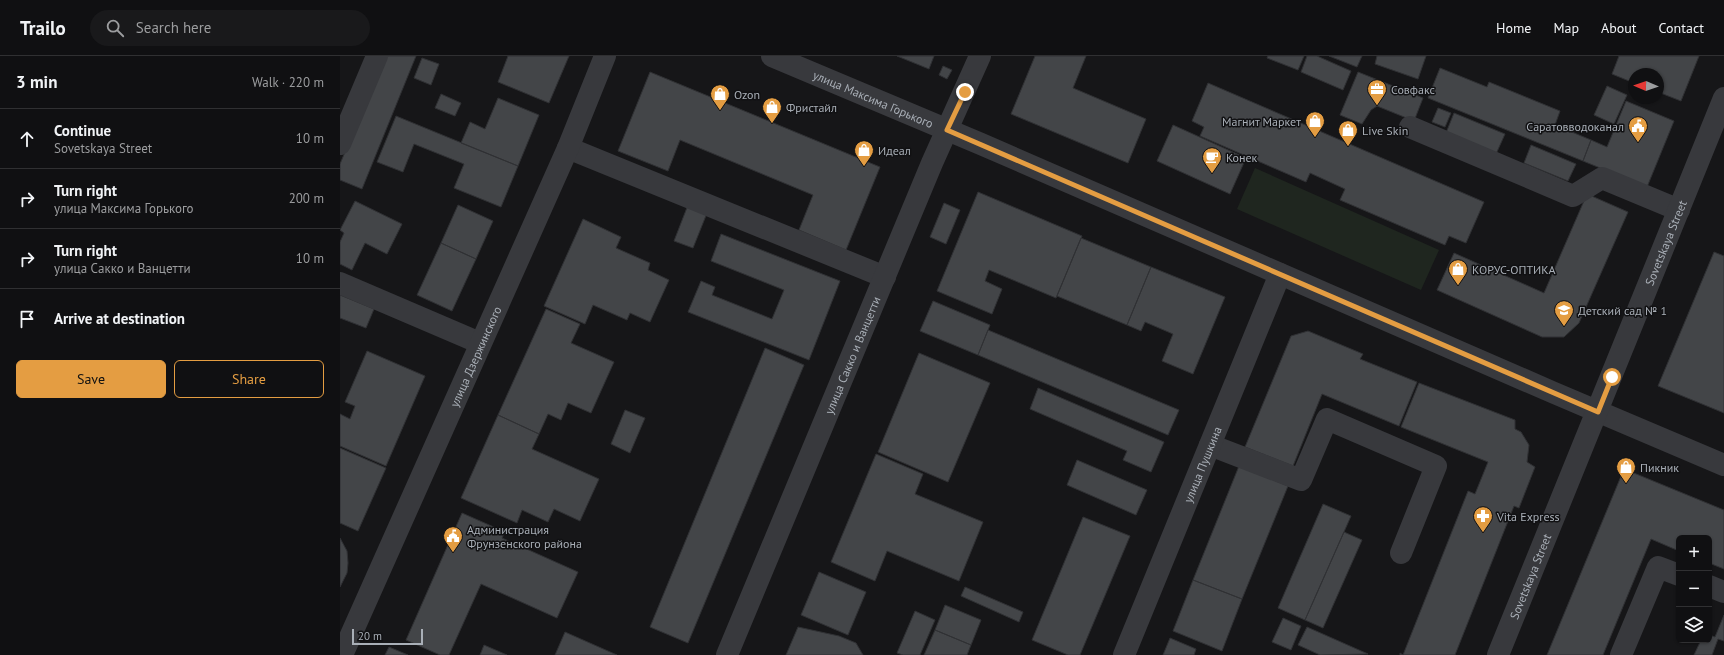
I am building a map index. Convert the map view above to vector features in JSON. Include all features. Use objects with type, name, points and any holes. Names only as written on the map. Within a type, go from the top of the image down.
[{"type":"street","points":[[340,144],[377,56]]},
{"type":"street","name":"улица Дзержинского","points":[[342,655],[568,148],[605,56]]},
{"type":"street","name":"улица Максима Горького","points":[[772,56],[1724,465]]},
{"type":"street","name":"улица Сакко и Ванцетти","points":[[727,655],[947,130],[980,56]]},
{"type":"street","name":"Sovetskaya Street","points":[[1498,655],[1598,412],[1724,98]]},
{"type":"street","points":[[1410,127],[1573,196],[1602,178],[1679,210]]},
{"type":"street","points":[[568,148],[885,278]]},
{"type":"street","name":"улица Пушкина","points":[[1124,655],[1280,274]]},
{"type":"street","points":[[340,283],[480,343]]},
{"type":"street","points":[[1210,445],[1301,480],[1327,419],[1436,466],[1401,553]]},
{"type":"street","points":[[1621,655],[1658,567],[1676,574]]},
{"type":"street","points":[[1712,587],[1724,592]]},
{"type":"shaded area","points":[[1255,168],[1439,250],[1421,290],[1237,209]]},
{"type":"building","points":[[385,56],[416,56],[362,189],[340,180],[340,164]]},
{"type":"building","points":[[508,56],[569,56],[549,103],[498,82]]},
{"type":"building","points":[[897,56],[934,56],[929,69]]},
{"type":"building","points":[[1035,56],[1086,56],[1073,88],[1146,119],[1128,163],[1011,114]]},
{"type":"building","points":[[1268,56],[1304,56],[1298,70],[1267,58]]},
{"type":"building","points":[[1307,56],[1317,56],[1351,71],[1343,90],[1301,72]]},
{"type":"building","points":[[1329,56],[1362,56],[1357,67]]},
{"type":"building","points":[[1377,56],[1426,56],[1418,79],[1375,64]]},
{"type":"building","points":[[1619,56],[1699,56],[1681,101],[1664,94],[1664,68],[1628,68],[1628,81],[1612,74]]},
{"type":"building","points":[[422,58],[439,64],[431,85],[414,78]]},
{"type":"building","points":[[943,66],[952,70],[947,79],[939,75]]},
{"type":"building","points":[[1440,68],[1487,87],[1489,82],[1560,111],[1555,125],[1591,140],[1583,161],[1428,98]]},
{"type":"building","points":[[650,72],[880,167],[846,250],[799,230],[813,195],[680,140],[668,171],[618,151]]},
{"type":"building","points":[[1358,72],[1423,98],[1414,121],[1377,106],[1371,110],[1362,124],[1340,115]]},
{"type":"building","points":[[1208,83],[1484,202],[1466,243],[1449,236],[1445,245],[1340,200],[1345,189],[1310,173],[1306,182],[1200,136],[1204,127],[1192,121]]},
{"type":"building","points":[[1607,86],[1627,95],[1614,124],[1594,115]]},
{"type":"building","points":[[441,94],[461,103],[455,116],[435,108]]},
{"type":"building","points":[[498,98],[539,115],[518,166],[461,143],[470,122],[485,129]]},
{"type":"building","points":[[1626,101],[1628,102],[1628,104],[1633,104],[1674,121],[1647,187],[1583,161],[1591,140],[1607,147]]},
{"type":"building","points":[[1438,108],[1451,113],[1445,127],[1432,122]]},
{"type":"building","points":[[1454,113],[1505,134],[1496,154],[1446,133]]},
{"type":"building","points":[[396,116],[518,166],[501,207],[454,188],[464,164],[414,144],[403,172],[377,162]]},
{"type":"building","points":[[1173,125],[1246,158],[1230,194],[1157,161]]},
{"type":"building","points":[[1531,145],[1576,164],[1568,181],[1524,163]]},
{"type":"building","points":[[978,192],[1082,236],[1056,298],[989,270],[985,281],[1002,289],[992,314],[937,291]]},
{"type":"building","points":[[1587,194],[1628,212],[1579,323],[1564,337],[1542,337],[1437,290],[1454,253],[1544,293]]},
{"type":"building","points":[[355,201],[402,224],[387,254],[365,243],[352,270],[340,264],[340,242],[344,233],[340,230]]},
{"type":"building","points":[[944,203],[960,210],[946,244],[930,237]]},
{"type":"building","points":[[458,205],[493,221],[476,259],[441,243]]},
{"type":"building","points":[[688,205],[707,213],[693,248],[674,241]]},
{"type":"building","points":[[583,219],[621,237],[616,248],[650,263],[648,270],[669,280],[650,322],[630,313],[627,320],[593,305],[585,324],[544,306]]},
{"type":"building","points":[[721,234],[840,281],[809,360],[688,312],[701,281],[715,287],[712,295],[772,319],[784,290],[711,261]]},
{"type":"building","points":[[1081,238],[1151,267],[1127,325],[1057,296]]},
{"type":"building","points":[[441,243],[476,259],[452,311],[417,295]]},
{"type":"building","points":[[1714,252],[1724,256],[1724,413],[1658,386]]},
{"type":"building","points":[[1151,267],[1225,297],[1193,374],[1162,361],[1173,334],[1145,322],[1141,331],[1127,325]]},
{"type":"building","points":[[340,295],[374,309],[366,328],[340,318]]},
{"type":"building","points":[[933,301],[990,325],[978,355],[920,331]]},
{"type":"building","points":[[546,309],[580,324],[571,343],[614,362],[591,413],[568,403],[561,420],[548,414],[539,434],[498,415]]},
{"type":"building","points":[[988,330],[1179,410],[1168,435],[978,355]]},
{"type":"building","points":[[1308,331],[1363,354],[1360,359],[1417,382],[1399,426],[1322,394],[1293,466],[1245,447],[1291,336]]},
{"type":"building","points":[[765,348],[804,365],[688,643],[650,627]]},
{"type":"building","points":[[367,351],[425,376],[386,466],[340,446],[340,414],[350,419],[355,406],[345,402]]},
{"type":"building","points":[[919,353],[990,383],[948,482],[878,452]]},
{"type":"building","points":[[1419,383],[1515,420],[1515,429],[1521,432],[1529,445],[1527,462],[1535,467],[1519,508],[1514,506],[1455,655],[1403,655],[1468,491],[1475,494],[1488,462],[1401,427]]},
{"type":"building","points":[[1038,388],[1164,442],[1151,472],[1123,460],[1127,451],[1030,409]]},
{"type":"building","points":[[625,410],[645,418],[630,453],[611,444]]},
{"type":"building","points":[[498,415],[539,434],[532,449],[599,479],[580,521],[554,509],[548,522],[522,510],[517,523],[461,498]]},
{"type":"building","points":[[340,448],[386,468],[358,531],[340,523]]},
{"type":"building","points":[[876,454],[923,474],[915,494],[983,522],[959,581],[887,551],[875,581],[831,562]]},
{"type":"building","points":[[1077,460],[1147,490],[1136,515],[1067,485]]},
{"type":"building","points":[[1239,466],[1288,486],[1242,599],[1193,580]]},
{"type":"building","points":[[1624,469],[1724,510],[1724,569],[1712,564],[1712,535],[1676,535],[1676,550],[1651,539],[1603,655],[1547,655]]},
{"type":"building","points":[[1323,504],[1351,516],[1305,620],[1278,608]]},
{"type":"building","points":[[462,513],[505,532],[502,538],[578,572],[557,618],[481,584],[449,655],[440,655],[406,640]]},
{"type":"building","points":[[1083,517],[1130,536],[1080,655],[1068,655],[1032,640]]},
{"type":"building","points":[[1344,532],[1362,540],[1323,628],[1305,620]]},
{"type":"building","points":[[340,538],[347,551],[348,563],[347,573],[340,587]]},
{"type":"building","points":[[819,572],[866,592],[848,635],[801,615]]},
{"type":"building","points":[[1193,580],[1242,599],[1222,651],[1173,631]]},
{"type":"building","points":[[965,587],[1023,612],[1019,622],[961,596]]},
{"type":"building","points":[[945,605],[981,620],[971,645],[935,630]]},
{"type":"building","points":[[915,611],[935,620],[920,655],[903,655],[897,653]]},
{"type":"building","points":[[1724,615],[1724,641],[1718,639],[1712,655],[1694,655],[1700,643],[1712,643],[1712,636],[1715,637]]},
{"type":"building","points":[[1283,618],[1301,626],[1291,650],[1272,642]]},
{"type":"building","points":[[798,627],[839,636],[856,643],[863,655],[786,655]]},
{"type":"building","points":[[1307,627],[1368,654],[1320,655],[1298,645]]},
{"type":"building","points":[[935,630],[971,645],[967,655],[924,655]]},
{"type":"building","points":[[565,632],[617,655],[555,655]]},
{"type":"building","points":[[1170,638],[1196,649],[1194,655],[1163,655]]},
{"type":"building","points":[[484,645],[507,655],[480,655]]},
{"type":"building","points":[[389,647],[408,655],[385,655]]},
{"type":"place","name":"Совфакс","points":[[1377,106]]},
{"type":"place","name":"Ozon","points":[[720,111]]},
{"type":"place","name":"Фристайл","points":[[772,124]]},
{"type":"place","name":"Магнит Маркет","points":[[1315,138]]},
{"type":"place","name":"Саратовводоканал","points":[[1638,143]]},
{"type":"place","name":"Live Skin","points":[[1348,147]]},
{"type":"place","name":"Идеал","points":[[864,167]]},
{"type":"place","name":"Конек","points":[[1212,174]]},
{"type":"place","name":"КОРУС-ОПТИКА","points":[[1458,286]]},
{"type":"place","name":"Детский сад № 1","points":[[1564,327]]},
{"type":"place","name":"Пикник","points":[[1626,484]]},
{"type":"place","name":"Vita Express","points":[[1483,533]]},
{"type":"place","name":"Администрация Фрунзенского района","points":[[453,553]]},
{"type":"route","points":[[965,92],[947,130],[1598,412],[1612,377]]}]
